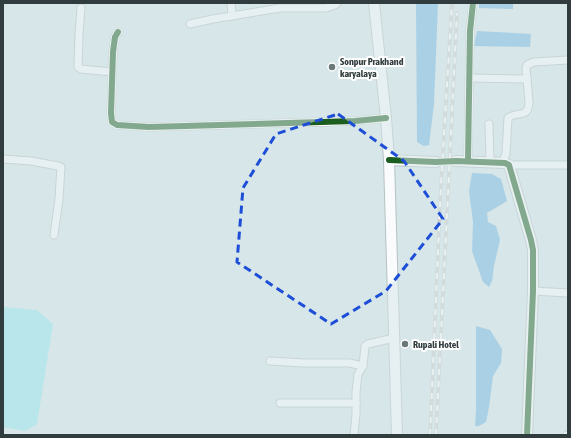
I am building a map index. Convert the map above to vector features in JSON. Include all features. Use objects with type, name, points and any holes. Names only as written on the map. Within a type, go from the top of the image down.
[{"type":"main road","points":[[374,3],[390,160],[397,435]]},
{"type":"main road","points":[[390,160],[436,162]]},
{"type":"main road","points":[[456,161],[506,164],[512,169],[531,240],[533,250],[533,291],[527,435]]},
{"type":"street","points":[[231,3],[232,16]]},
{"type":"street","points":[[190,24],[280,8],[308,6],[326,8],[337,3]]},
{"type":"street","points":[[468,161],[470,31],[473,3]]},
{"type":"street","points":[[81,8],[78,67],[81,69],[112,72]]},
{"type":"street","points":[[118,32],[114,40],[111,120],[117,125],[149,127],[356,121],[386,118]]},
{"type":"street","points":[[568,60],[530,63],[527,65],[529,107],[526,113],[510,116],[508,118],[506,154],[506,164],[568,165]]},
{"type":"street","points":[[469,78],[527,79]]},
{"type":"street","points":[[489,124],[490,162]]},
{"type":"street","points":[[3,159],[31,161],[61,167],[59,199],[54,235]]},
{"type":"street","points":[[533,291],[568,293]]},
{"type":"street","points":[[354,435],[356,423],[356,392],[358,374],[363,366],[365,348],[367,344],[394,338]]},
{"type":"street","points":[[270,361],[350,363],[363,366]]},
{"type":"street","points":[[280,403],[356,403]]},
{"type":"highlighted area","points":[[338,114],[404,161],[443,219],[386,291],[331,324],[237,262],[243,188],[276,134]]},
{"type":"shaded area","points":[[416,3],[438,3],[434,104],[429,145],[424,146],[417,142]]},
{"type":"shaded area","points":[[479,3],[513,3],[513,9],[479,8]]},
{"type":"shaded area","points":[[477,31],[531,34],[530,47],[474,46]]},
{"type":"shaded area","points":[[472,173],[492,174],[501,179],[507,201],[487,213],[488,222],[496,226],[500,240],[492,281],[489,287],[483,282],[472,251],[473,222],[469,191]]},
{"type":"shaded area","points":[[3,307],[37,310],[53,324],[37,424],[25,431],[3,427]]},
{"type":"shaded area","points":[[476,326],[490,330],[502,349],[501,363],[493,376],[486,422],[479,426],[475,426]]},
{"type":"tunnel","points":[[436,162],[456,161]]},
{"type":"railway","points":[[430,435],[441,184],[452,3]]},
{"type":"railway","points":[[436,435],[457,13]]},
{"type":"cycle path","points":[[468,161],[470,31],[473,3]]},
{"type":"cycle path","points":[[118,32],[115,37],[113,52],[111,113],[112,122],[117,125],[149,127],[355,121],[386,118]]},
{"type":"cycle path","points":[[389,160],[505,163],[509,165],[533,250],[533,291],[527,435]]},
{"type":"place","name":"Sonpur Prakhand karyalaya","points":[[332,67]]},
{"type":"place","name":"Rupali Hotel","points":[[405,344]]}]
